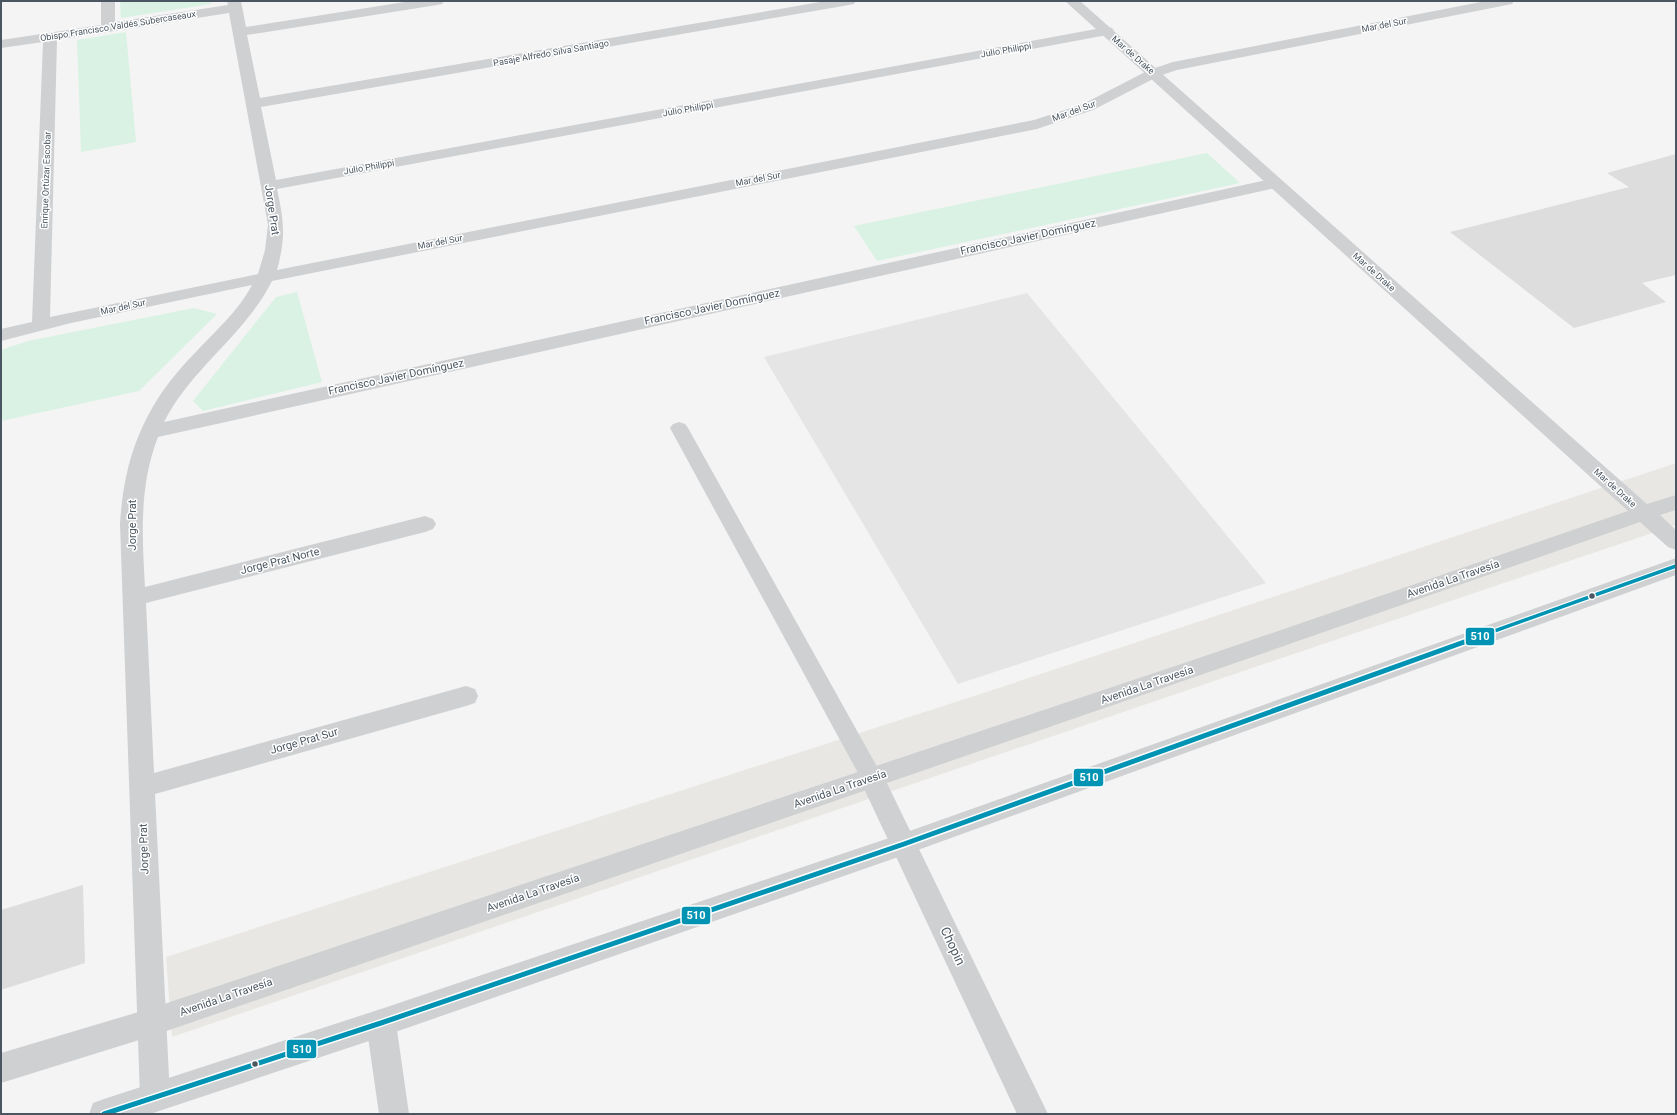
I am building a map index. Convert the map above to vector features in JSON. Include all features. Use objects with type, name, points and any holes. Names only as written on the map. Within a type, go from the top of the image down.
[{"type":"street","points":[[108,1],[108,27]]},
{"type":"street","points":[[240,32],[437,1]]},
{"type":"street","name":"Pasaje Alfredo Silva Santiago","points":[[253,104],[849,1]]},
{"type":"street","name":"Mar de Drake","points":[[1072,1],[1676,542]]},
{"type":"street","name":"Mar del Sur","points":[[1,336],[41,325],[267,277],[1037,124],[1088,107],[1154,73],[1173,66],[1507,1]]},
{"type":"street","name":"Obispo Francisco Valdés Subercaseaux","points":[[1,44],[108,27],[235,4]]},
{"type":"street","name":"Jorge Prat","points":[[155,1098],[134,598],[132,500],[140,453],[164,404],[182,379],[249,307],[267,277],[276,242],[276,225],[235,4]]},
{"type":"street","name":"Julio Philippi","points":[[268,186],[1107,31]]},
{"type":"street","name":"Enrique Ortúzar Escobar","points":[[41,325],[50,36]]},
{"type":"street","name":"Francisco Javier Domínguez","points":[[149,432],[1275,183]]},
{"type":"street","name":"Avenida La Travesía","points":[[1,1068],[152,1022],[1215,662],[1676,502]]},
{"type":"street","name":"Jorge Prat Norte","points":[[134,598],[425,524]]},
{"type":"street","points":[[104,1114],[381,1023],[904,844],[1676,566]]},
{"type":"street","name":"Jorge Prat Sur","points":[[142,787],[466,696]]},
{"type":"street","name":"Chopin","points":[[872,778],[1033,1114]]},
{"type":"street","points":[[381,1023],[394,1114]]},
{"type":"lane","points":[[679,428],[872,778]]},
{"type":"shaded area","points":[[1027,293],[1266,583],[958,684],[764,357]]},
{"type":"shaded area","points":[[1676,463],[1676,525],[1255,667],[172,1037],[166,957],[1002,687]]},
{"type":"green space","points":[[120,1],[210,1],[211,4],[121,18]]},
{"type":"green space","points":[[126,32],[136,142],[81,152],[77,40]]},
{"type":"green space","points":[[1207,153],[1240,183],[877,261],[854,226]]},
{"type":"green space","points":[[297,292],[322,382],[203,411],[193,401],[276,297]]},
{"type":"green space","points":[[194,308],[217,314],[139,391],[1,421],[1,350],[28,341]]},
{"type":"building","points":[[1676,154],[1676,275],[1642,283],[1666,302],[1574,328],[1450,232],[1629,187],[1607,173]]},
{"type":"building","points":[[83,885],[85,963],[1,990],[1,910]]},
{"type":"transit line","name":"510","points":[[104,1114],[381,1023],[904,844],[1676,566]]}]
